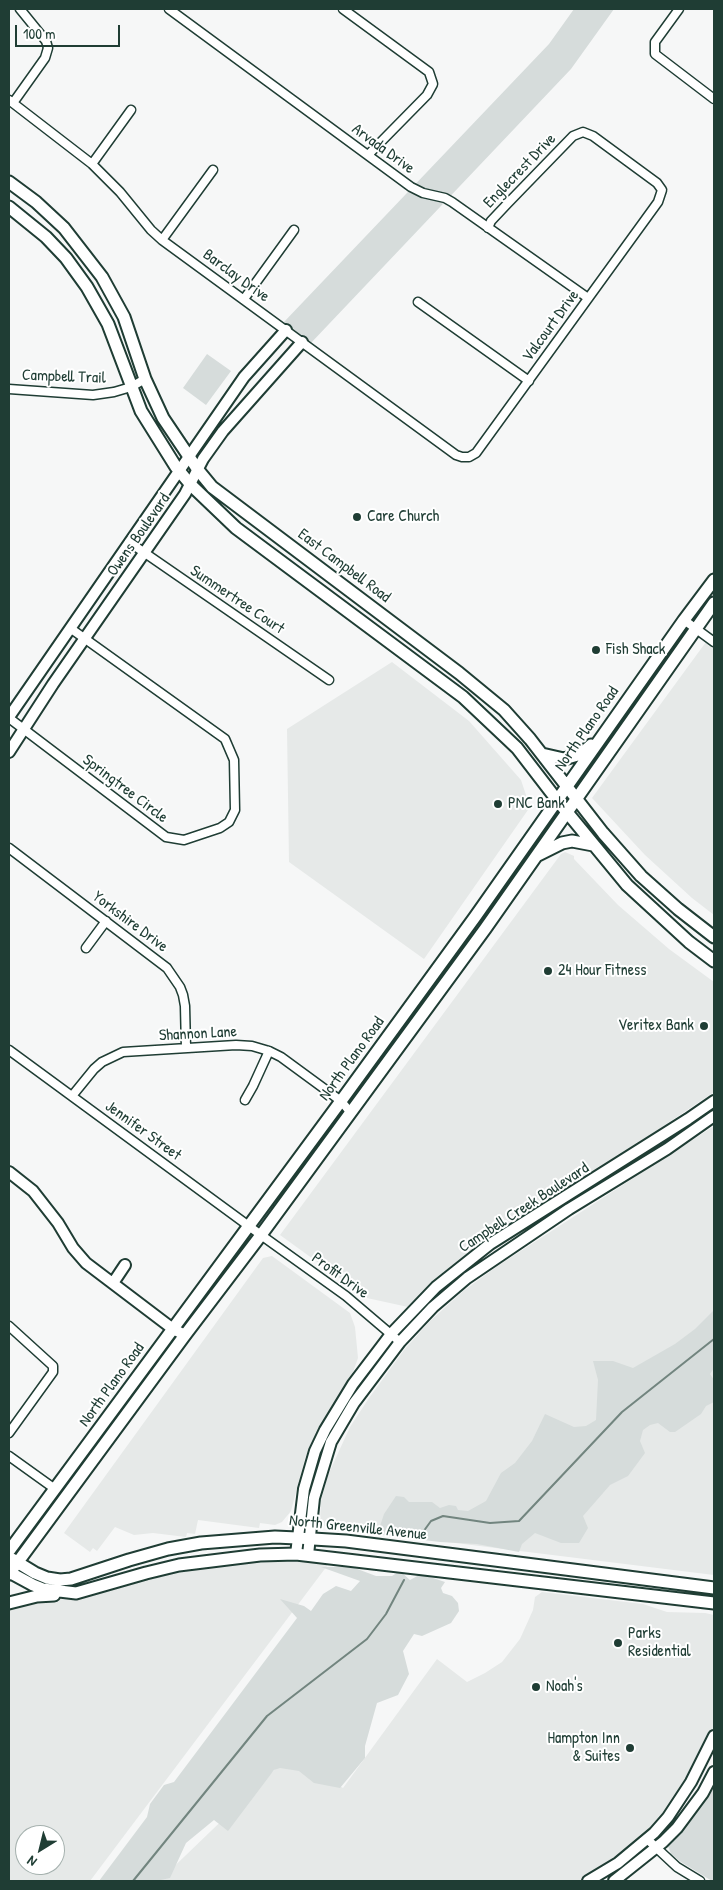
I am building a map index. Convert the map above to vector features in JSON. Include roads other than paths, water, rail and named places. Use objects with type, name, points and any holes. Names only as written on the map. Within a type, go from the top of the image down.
[{"type":"main road","name":"East Campbell Road","points":[[9,182],[36,202],[64,228],[102,277],[124,317],[144,379],[163,418],[189,458],[218,492],[443,660],[504,710],[542,754],[603,833],[642,876],[678,909],[714,937]]},
{"type":"main road","points":[[23,216],[36,202]]},
{"type":"main road","name":"East Campbell Road","points":[[9,206],[23,216],[52,244],[87,287],[108,324],[141,411],[180,472],[191,484],[236,528],[463,697],[517,748],[612,869],[644,902],[689,942],[714,961]]},
{"type":"main road","name":"North Plano Road","points":[[9,1552],[341,1101],[714,580]]},
{"type":"main road","points":[[347,610],[357,596]]},
{"type":"main road","name":"North Plano Road","points":[[9,1573],[13,1560],[73,1489],[185,1335],[261,1236],[485,929],[714,603]]},
{"type":"main road","points":[[432,674],[443,660]]},
{"type":"main road","points":[[542,754],[564,759],[581,754],[602,736]]},
{"type":"main road","points":[[536,855],[562,843],[572,841],[593,845]]},
{"type":"main road","points":[[475,916],[485,929]]},
{"type":"main road","points":[[55,1489],[61,1492],[73,1489]]},
{"type":"main road","name":"North Greenville Avenue","points":[[13,1560],[35,1574],[60,1580],[71,1579],[129,1560],[184,1546],[275,1537],[303,1538],[346,1541],[714,1588]]},
{"type":"main road","name":"North Greenville Avenue","points":[[9,1573],[43,1589],[76,1593],[146,1573],[179,1566],[250,1556],[302,1555],[714,1603]]},
{"type":"main road","points":[[9,1603],[36,1596],[76,1593]]},
{"type":"street","points":[[11,102],[45,58],[48,48],[46,41],[20,9]]},
{"type":"street","name":"Arvada Drive","points":[[169,9],[416,190],[445,198],[588,298]]},
{"type":"street","points":[[343,9],[429,72],[433,84],[427,95],[368,155]]},
{"type":"street","points":[[679,9],[655,42],[655,54],[714,99]]},
{"type":"street","name":"Barclay Drive","points":[[11,102],[92,164],[120,192],[151,230],[162,240],[456,455],[462,457]]},
{"type":"street","points":[[92,164],[131,110]]},
{"type":"street","name":"Englecrest Drive","points":[[488,228],[491,221],[573,136],[583,132],[593,136],[656,183],[662,190],[658,202]]},
{"type":"street","points":[[162,240],[213,170]]},
{"type":"street","name":"Valcourt Drive","points":[[462,457],[476,454],[658,202]]},
{"type":"street","points":[[244,299],[294,230]]},
{"type":"street","points":[[418,302],[528,381]]},
{"type":"street","name":"Owens Boulevard","points":[[9,718],[129,542],[252,367],[286,330]]},
{"type":"street","name":"Owens Boulevard","points":[[9,752],[191,484],[203,459],[233,419],[302,342]]},
{"type":"street","name":"Campbell Trail","points":[[9,389],[93,395],[131,387],[144,379]]},
{"type":"street","name":"Summertree Court","points":[[129,542],[329,680]]},
{"type":"street","points":[[684,620],[714,642]]},
{"type":"street","name":"Springtree Circle","points":[[9,718],[166,837],[184,840],[220,828],[229,822],[235,810],[234,760],[225,739],[70,628]]},
{"type":"street","name":"Yorkshire Drive","points":[[9,848],[167,968],[180,988],[185,1006],[186,1048]]},
{"type":"street","points":[[86,948],[106,921]]},
{"type":"street","name":"Shannon Lane","points":[[72,1096],[102,1062],[123,1052],[236,1045],[252,1046],[281,1057],[341,1101],[351,1113]]},
{"type":"street","name":"Jennifer Street","points":[[9,1050],[249,1225],[261,1236]]},
{"type":"street","points":[[245,1100],[269,1051]]},
{"type":"street","points":[[710,1104],[713,1117]]},
{"type":"street","name":"Campbell Creek Boulevard","points":[[302,1555],[301,1509],[309,1469],[315,1451],[326,1428],[353,1384],[391,1334],[436,1287],[490,1244],[710,1104]]},
{"type":"street","name":"Campbell Creek Boulevard","points":[[303,1538],[321,1470],[336,1433],[354,1402],[400,1342],[433,1307],[467,1278],[713,1117]]},
{"type":"street","points":[[9,1172],[33,1191],[58,1223],[72,1248],[80,1257],[173,1329],[185,1335]]},
{"type":"street","points":[[596,1178],[602,1188]]},
{"type":"street","name":"Profit Drive","points":[[261,1236],[346,1296],[400,1342]]},
{"type":"street","points":[[113,1283],[125,1265]]},
{"type":"street","points":[[460,1268],[467,1278]]},
{"type":"street","points":[[9,1326],[53,1366],[53,1372],[9,1433]]},
{"type":"street","points":[[326,1428],[336,1433]]},
{"type":"street","points":[[9,1456],[55,1489]]},
{"type":"street","points":[[588,1881],[618,1862],[647,1839],[668,1817],[690,1782],[714,1736]]},
{"type":"street","points":[[614,1881],[655,1848],[676,1828],[703,1793],[714,1772]]},
{"type":"street","points":[[647,1839],[677,1867],[700,1881]]},
{"type":"waterway","points":[[418,1539],[431,1521],[443,1516],[490,1523],[519,1521],[622,1412],[714,1339]]},
{"type":"waterway","points":[[133,1881],[267,1716],[367,1639],[386,1614],[404,1580]]},
{"type":"place","name":"Care Church","points":[[357,517]]},
{"type":"place","name":"Fish Shack","points":[[596,650]]},
{"type":"place","name":"PNC Bank","points":[[498,804]]},
{"type":"place","name":"24 Hour Fitness","points":[[548,971]]},
{"type":"place","name":"Veritex Bank","points":[[704,1026]]},
{"type":"place","name":"Parks Residential","points":[[618,1643]]},
{"type":"place","name":"Noah's","points":[[536,1687]]},
{"type":"place","name":"Hampton Inn & Suites","points":[[630,1748]]}]
